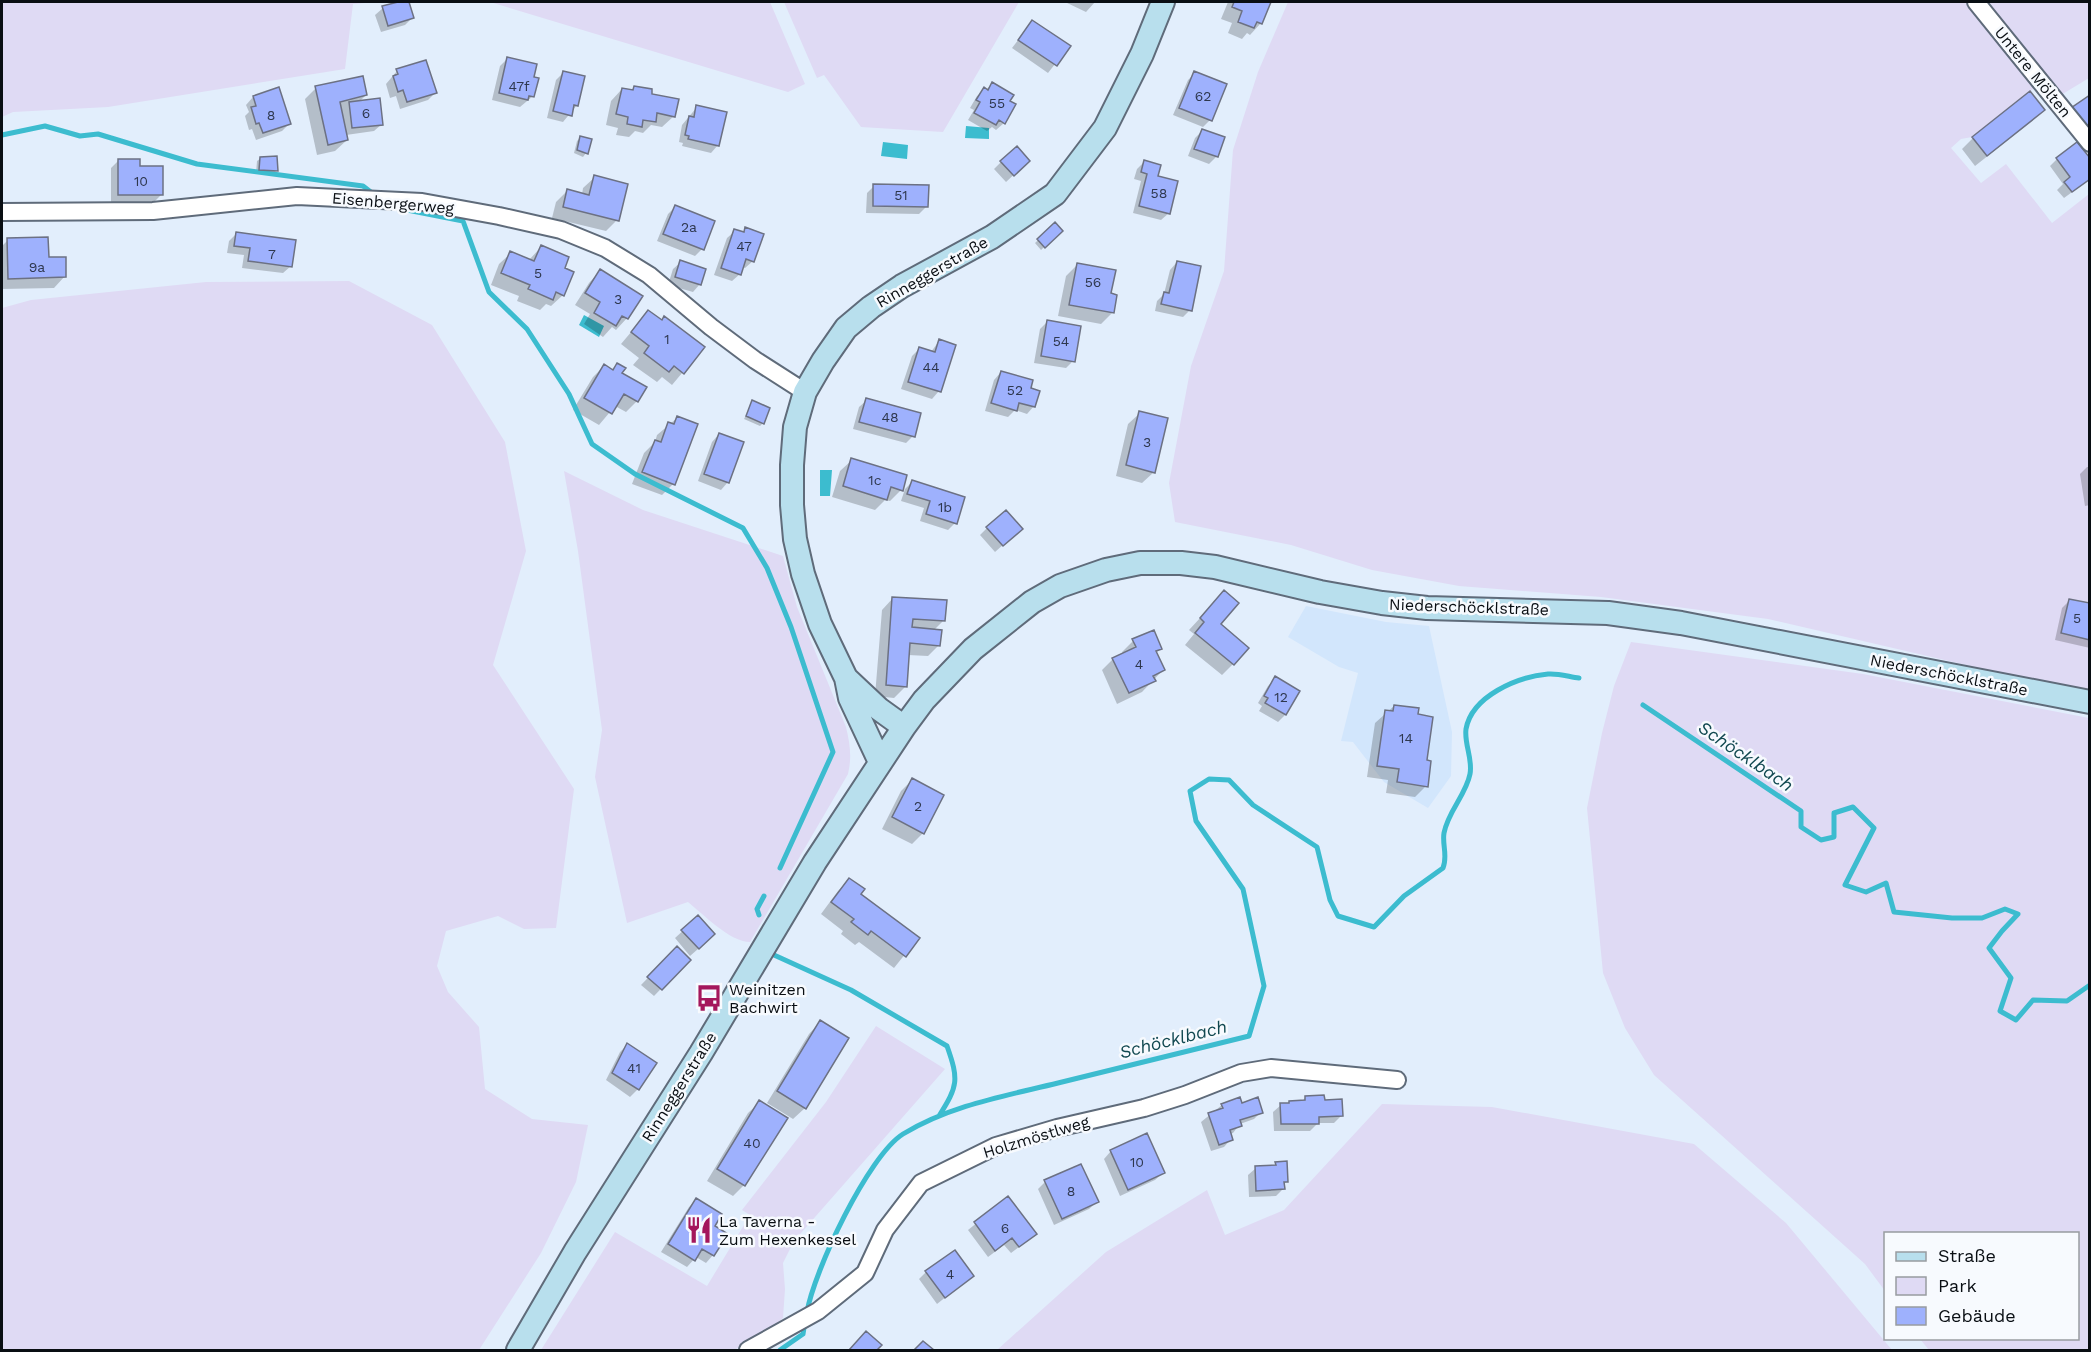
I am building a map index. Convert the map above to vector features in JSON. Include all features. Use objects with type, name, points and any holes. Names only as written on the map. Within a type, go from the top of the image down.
[{"type":"main road","name":"Rinneggerstraße","points":[[880,762],[850,698],[846,678],[820,624],[803,574],[795,538],[792,465],[795,427],[805,392],[846,328],[871,307],[902,286],[992,237],[1055,194],[1105,128],[1142,54],[1164,2]]},
{"type":"main road","name":"Niederschöcklstraße","points":[[904,727],[924,700],[973,649],[1032,602],[1060,586],[1106,570],[1164,561],[1215,567],[1338,596],[1382,603],[1427,608],[1608,613],[1670,622],[2090,702]]},
{"type":"main road","name":"Rinneggerstraße","points":[[518,1350],[575,1252],[701,1053],[815,862],[904,727],[879,709],[846,678]]},
{"type":"street","name":"Untere Mölten","points":[[1977,2],[2090,143]]},
{"type":"street","name":"Eisenbergerweg","points":[[2,212],[153,211],[297,196],[422,202],[499,216],[561,230],[605,248],[649,275],[755,360],[805,392]]},
{"type":"street","name":"Holzmöstlweg","points":[[748,1350],[818,1311],[865,1273],[885,1230],[921,1183],[996,1146],[1057,1128],[1144,1108],[1241,1073],[1271,1068],[1397,1080]]},
{"type":"shaded area","points":[[1306,606],[1386,622],[1429,626],[1452,732],[1451,776],[1428,808],[1384,782],[1353,742],[1341,741],[1358,673],[1339,667],[1288,637]]},
{"type":"green space","points":[[2,2],[377,2],[353,4],[345,69],[108,107],[13,112],[2,117]]},
{"type":"green space","points":[[490,2],[770,2],[805,84],[788,92]]},
{"type":"green space","points":[[784,2],[1019,2],[943,132],[861,127],[824,75],[817,78]]},
{"type":"green space","points":[[1288,2],[1971,2],[2038,85],[1972,137],[1961,139],[1951,148],[1981,183],[2006,164],[2052,223],[2089,194],[2089,691],[2022,678],[1768,619],[1601,597],[1459,586],[1372,570],[1291,545],[1175,522],[1169,483],[1191,366],[1224,271],[1233,150],[1258,72]]},
{"type":"green space","points":[[1988,2],[2089,2],[2089,78],[2061,95]]},
{"type":"green space","points":[[349,281],[432,325],[505,442],[526,551],[493,665],[574,789],[556,928],[524,929],[498,916],[446,931],[437,966],[448,992],[479,1027],[485,1089],[532,1119],[588,1125],[576,1182],[541,1253],[479,1350],[2,1350],[2,308],[31,300],[206,282]]},
{"type":"green space","points":[[564,471],[643,510],[783,556],[797,607],[846,727],[850,762],[848,774],[750,942],[742,941],[726,933],[688,902],[627,923],[595,777],[602,730],[578,551]]},
{"type":"green space","points":[[1631,642],[1863,674],[2089,718],[2089,1350],[1929,1350],[1921,1340],[2079,1340],[2079,1232],[1884,1232],[1884,1290],[1865,1264],[1654,1075],[1625,1028],[1603,973],[1587,808],[1614,686]]},
{"type":"green space","points":[[876,1026],[945,1069],[794,1241],[783,1263],[785,1289],[783,1318],[764,1334],[734,1350],[541,1350],[615,1232],[707,1286],[750,1215],[742,1210],[826,1102]]},
{"type":"green space","points":[[1382,1104],[1492,1107],[1694,1144],[1786,1223],[1892,1350],[997,1350],[1106,1252],[1207,1190],[1225,1235],[1284,1210]]},
{"type":"water","points":[[966,126],[989,128],[989,139],[965,138]]},
{"type":"water","points":[[883,142],[908,145],[907,159],[881,156]]},
{"type":"water","points":[[584,315],[604,326],[599,337],[579,325]]},
{"type":"water","points":[[820,470],[832,470],[830,496],[820,496]]},
{"type":"building","points":[[409,2],[414,18],[388,26],[382,6]]},
{"type":"building","points":[[1234,2],[1271,2],[1262,24],[1257,22],[1254,28],[1238,22],[1242,11],[1232,7]]},
{"type":"building","points":[[1032,20],[1071,46],[1057,66],[1018,40]]},
{"type":"building","points":[[507,57],[537,64],[534,77],[539,78],[534,97],[529,96],[528,100],[499,93]]},
{"type":"building","points":[[426,60],[437,93],[407,102],[403,90],[398,92],[393,76],[398,74],[396,69]]},
{"type":"building","points":[[563,71],[585,76],[578,106],[574,105],[572,116],[553,111]]},
{"type":"building","points":[[1194,71],[1227,84],[1212,121],[1179,108]]},
{"type":"building","points":[[363,76],[367,95],[340,102],[348,140],[328,145],[315,86]]},
{"type":"building","points":[[992,82],[1014,95],[1010,101],[1016,104],[1005,124],[999,120],[996,125],[974,113],[980,102],[976,100],[984,87],[988,90]]},
{"type":"building","points":[[634,86],[652,89],[652,94],[679,99],[675,117],[657,113],[656,122],[643,120],[642,127],[627,124],[628,117],[616,114],[622,88],[633,90]]},
{"type":"building","points":[[279,87],[291,124],[263,133],[259,123],[256,124],[251,107],[256,106],[253,96]]},
{"type":"building","points":[[2030,91],[2045,110],[1987,156],[1972,137]]},
{"type":"building","points":[[2090,95],[2090,124],[2085,127],[2071,108]]},
{"type":"building","points":[[380,98],[383,125],[352,128],[349,102]]},
{"type":"building","points":[[696,105],[727,112],[719,146],[688,139],[689,136],[685,135],[689,116],[694,117]]},
{"type":"building","points":[[1202,129],[1225,137],[1218,157],[1194,149]]},
{"type":"building","points":[[580,136],[592,139],[588,154],[577,150]]},
{"type":"building","points":[[2077,142],[2090,158],[2090,179],[2072,192],[2064,182],[2070,177],[2056,158]]},
{"type":"building","points":[[1017,146],[1030,161],[1014,176],[1000,161]]},
{"type":"building","points":[[277,156],[278,171],[259,170],[260,157]]},
{"type":"building","points":[[118,159],[140,159],[140,166],[163,166],[163,195],[118,195]]},
{"type":"building","points":[[1144,160],[1161,165],[1158,176],[1178,181],[1170,214],[1139,206],[1147,174],[1141,172]]},
{"type":"building","points":[[594,175],[628,184],[619,221],[563,207],[567,189],[589,195]]},
{"type":"building","points":[[873,184],[929,185],[928,207],[873,206]]},
{"type":"building","points":[[675,205],[715,221],[704,250],[663,234]]},
{"type":"building","points":[[1055,222],[1063,231],[1045,248],[1037,239]]},
{"type":"building","points":[[745,227],[764,234],[754,262],[746,259],[741,275],[721,268],[734,229],[744,232]]},
{"type":"building","points":[[236,232],[296,240],[292,267],[248,261],[250,248],[234,246]]},
{"type":"building","points":[[48,237],[49,257],[66,257],[66,277],[8,279],[7,238]]},
{"type":"building","points":[[541,245],[569,257],[565,268],[574,272],[564,296],[556,292],[553,300],[528,289],[530,285],[501,273],[510,251],[534,261]]},
{"type":"building","points":[[680,260],[706,269],[701,285],[675,277]]},
{"type":"building","points":[[1177,261],[1201,266],[1192,311],[1161,304],[1164,292],[1169,293]]},
{"type":"building","points":[[1077,263],[1116,270],[1111,293],[1117,295],[1114,313],[1069,305]]},
{"type":"building","points":[[600,269],[643,296],[628,319],[622,316],[616,326],[594,313],[600,302],[585,293]]},
{"type":"building","points":[[648,310],[662,320],[664,316],[705,347],[684,374],[674,366],[669,372],[644,353],[649,346],[631,332]]},
{"type":"building","points":[[1047,320],[1081,326],[1075,362],[1041,356]]},
{"type":"building","points":[[939,339],[956,345],[941,392],[908,382],[919,347],[935,352]]},
{"type":"building","points":[[617,363],[626,368],[622,373],[647,387],[638,402],[624,394],[612,414],[584,398],[604,364],[613,370]]},
{"type":"building","points":[[1001,371],[1033,380],[1031,388],[1040,391],[1035,407],[1019,403],[1017,411],[991,403]]},
{"type":"building","points":[[866,398],[921,413],[915,437],[859,422]]},
{"type":"building","points":[[752,400],[770,408],[764,424],[746,416]]},
{"type":"building","points":[[1139,411],[1168,418],[1155,473],[1126,465]]},
{"type":"building","points":[[677,416],[698,424],[675,485],[642,472],[655,440],[661,442],[668,422],[674,424]]},
{"type":"building","points":[[719,433],[744,442],[729,483],[704,474]]},
{"type":"building","points":[[851,458],[907,475],[903,491],[891,487],[887,500],[843,486]]},
{"type":"building","points":[[912,480],[965,497],[957,524],[926,514],[930,501],[907,494]]},
{"type":"building","points":[[1006,510],[1023,529],[1003,546],[986,527]]},
{"type":"building","points":[[1224,590],[1239,603],[1221,624],[1249,648],[1234,665],[1195,633],[1204,622],[1200,618]]},
{"type":"building","points":[[892,597],[947,600],[945,621],[913,619],[912,627],[942,630],[940,646],[910,643],[907,687],[886,685]]},
{"type":"building","points":[[2069,599],[2090,603],[2090,640],[2061,633]]},
{"type":"building","points":[[1154,630],[1162,649],[1156,651],[1165,670],[1153,676],[1156,681],[1129,693],[1112,658],[1136,647],[1132,639]]},
{"type":"building","points":[[1275,676],[1300,691],[1286,715],[1265,703],[1268,698],[1264,696]]},
{"type":"building","points":[[1394,705],[1419,708],[1418,714],[1433,717],[1427,760],[1431,761],[1428,787],[1397,782],[1399,769],[1377,766],[1385,710],[1393,711]]},
{"type":"building","points":[[912,778],[944,795],[924,834],[892,817]]},
{"type":"building","points":[[849,878],[865,889],[861,894],[920,938],[906,957],[871,931],[868,935],[851,922],[854,919],[831,902]]},
{"type":"building","points":[[698,915],[715,934],[699,949],[681,930]]},
{"type":"building","points":[[677,946],[691,960],[662,990],[647,977]]},
{"type":"building","points":[[820,1020],[849,1038],[806,1109],[777,1091]]},
{"type":"building","points":[[627,1043],[657,1063],[639,1090],[612,1073]]},
{"type":"building","points":[[1324,1095],[1325,1100],[1342,1099],[1343,1116],[1319,1117],[1319,1124],[1281,1124],[1280,1103],[1305,1100],[1305,1096]]},
{"type":"building","points":[[1240,1097],[1242,1103],[1258,1097],[1263,1113],[1240,1120],[1242,1126],[1230,1130],[1233,1140],[1219,1145],[1208,1113],[1223,1108],[1221,1104]]},
{"type":"building","points":[[759,1100],[788,1118],[745,1186],[717,1169]]},
{"type":"building","points":[[1147,1133],[1165,1173],[1128,1190],[1110,1150]]},
{"type":"building","points":[[1287,1161],[1288,1182],[1284,1182],[1285,1189],[1256,1191],[1255,1166],[1276,1165],[1275,1162]]},
{"type":"building","points":[[1081,1164],[1099,1202],[1062,1219],[1044,1180]]},
{"type":"building","points":[[1008,1196],[1037,1234],[1019,1247],[1012,1238],[995,1251],[974,1222]]},
{"type":"building","name":"La Taverna - Zum Hexenkessel","points":[[696,1198],[722,1214],[715,1226],[728,1234],[714,1256],[702,1249],[695,1261],[668,1244]]},
{"type":"building","points":[[955,1250],[974,1276],[945,1298],[925,1271]]},
{"type":"building","points":[[866,1331],[882,1345],[877,1350],[849,1350]]},
{"type":"building","points":[[923,1341],[934,1350],[914,1350]]},
{"type":"waterway","points":[[2,135],[45,126],[80,136],[98,134],[197,164],[363,186],[372,193]]},
{"type":"waterway","points":[[397,208],[463,221],[489,292],[527,329],[569,394],[592,444],[635,474],[743,528],[767,568],[791,627],[833,752],[780,868]]},
{"type":"waterway","name":"Schöcklbach","points":[[807,1312],[820,1270],[844,1216],[874,1165],[889,1146],[903,1134],[921,1124],[979,1102],[1249,1036],[1264,986],[1243,889],[1196,821],[1190,791],[1209,779],[1229,780],[1253,805],[1317,847],[1330,900],[1338,916],[1374,927],[1404,896],[1443,868],[1446,825],[1465,789],[1470,774],[1466,729],[1477,707],[1498,690],[1523,679],[1552,674],[1579,678]]},
{"type":"waterway","name":"Schöcklbach","points":[[1643,705],[1801,811],[1801,827],[1821,840],[1834,837],[1834,813],[1853,807],[1874,828],[1845,885],[1866,892],[1886,883],[1894,912],[1952,918],[1982,918],[2005,909],[2018,914],[1989,948],[2011,978],[2000,1011],[2016,1020],[2033,1000],[2067,1001],[2090,985]]},
{"type":"waterway","points":[[759,915],[757,909],[764,896]]},
{"type":"waterway","points":[[774,955],[851,990],[947,1046],[955,1082],[950,1097],[939,1116]]},
{"type":"waterway","name":"Schöcklbach","points":[[780,1350],[803,1334],[805,1321]]},
{"type":"place","name":"Weinitzen Bachwirt","points":[[709,998]]},
{"type":"place","name":"La Taverna - Zum Hexenkessel","points":[[699,1230]]}]
